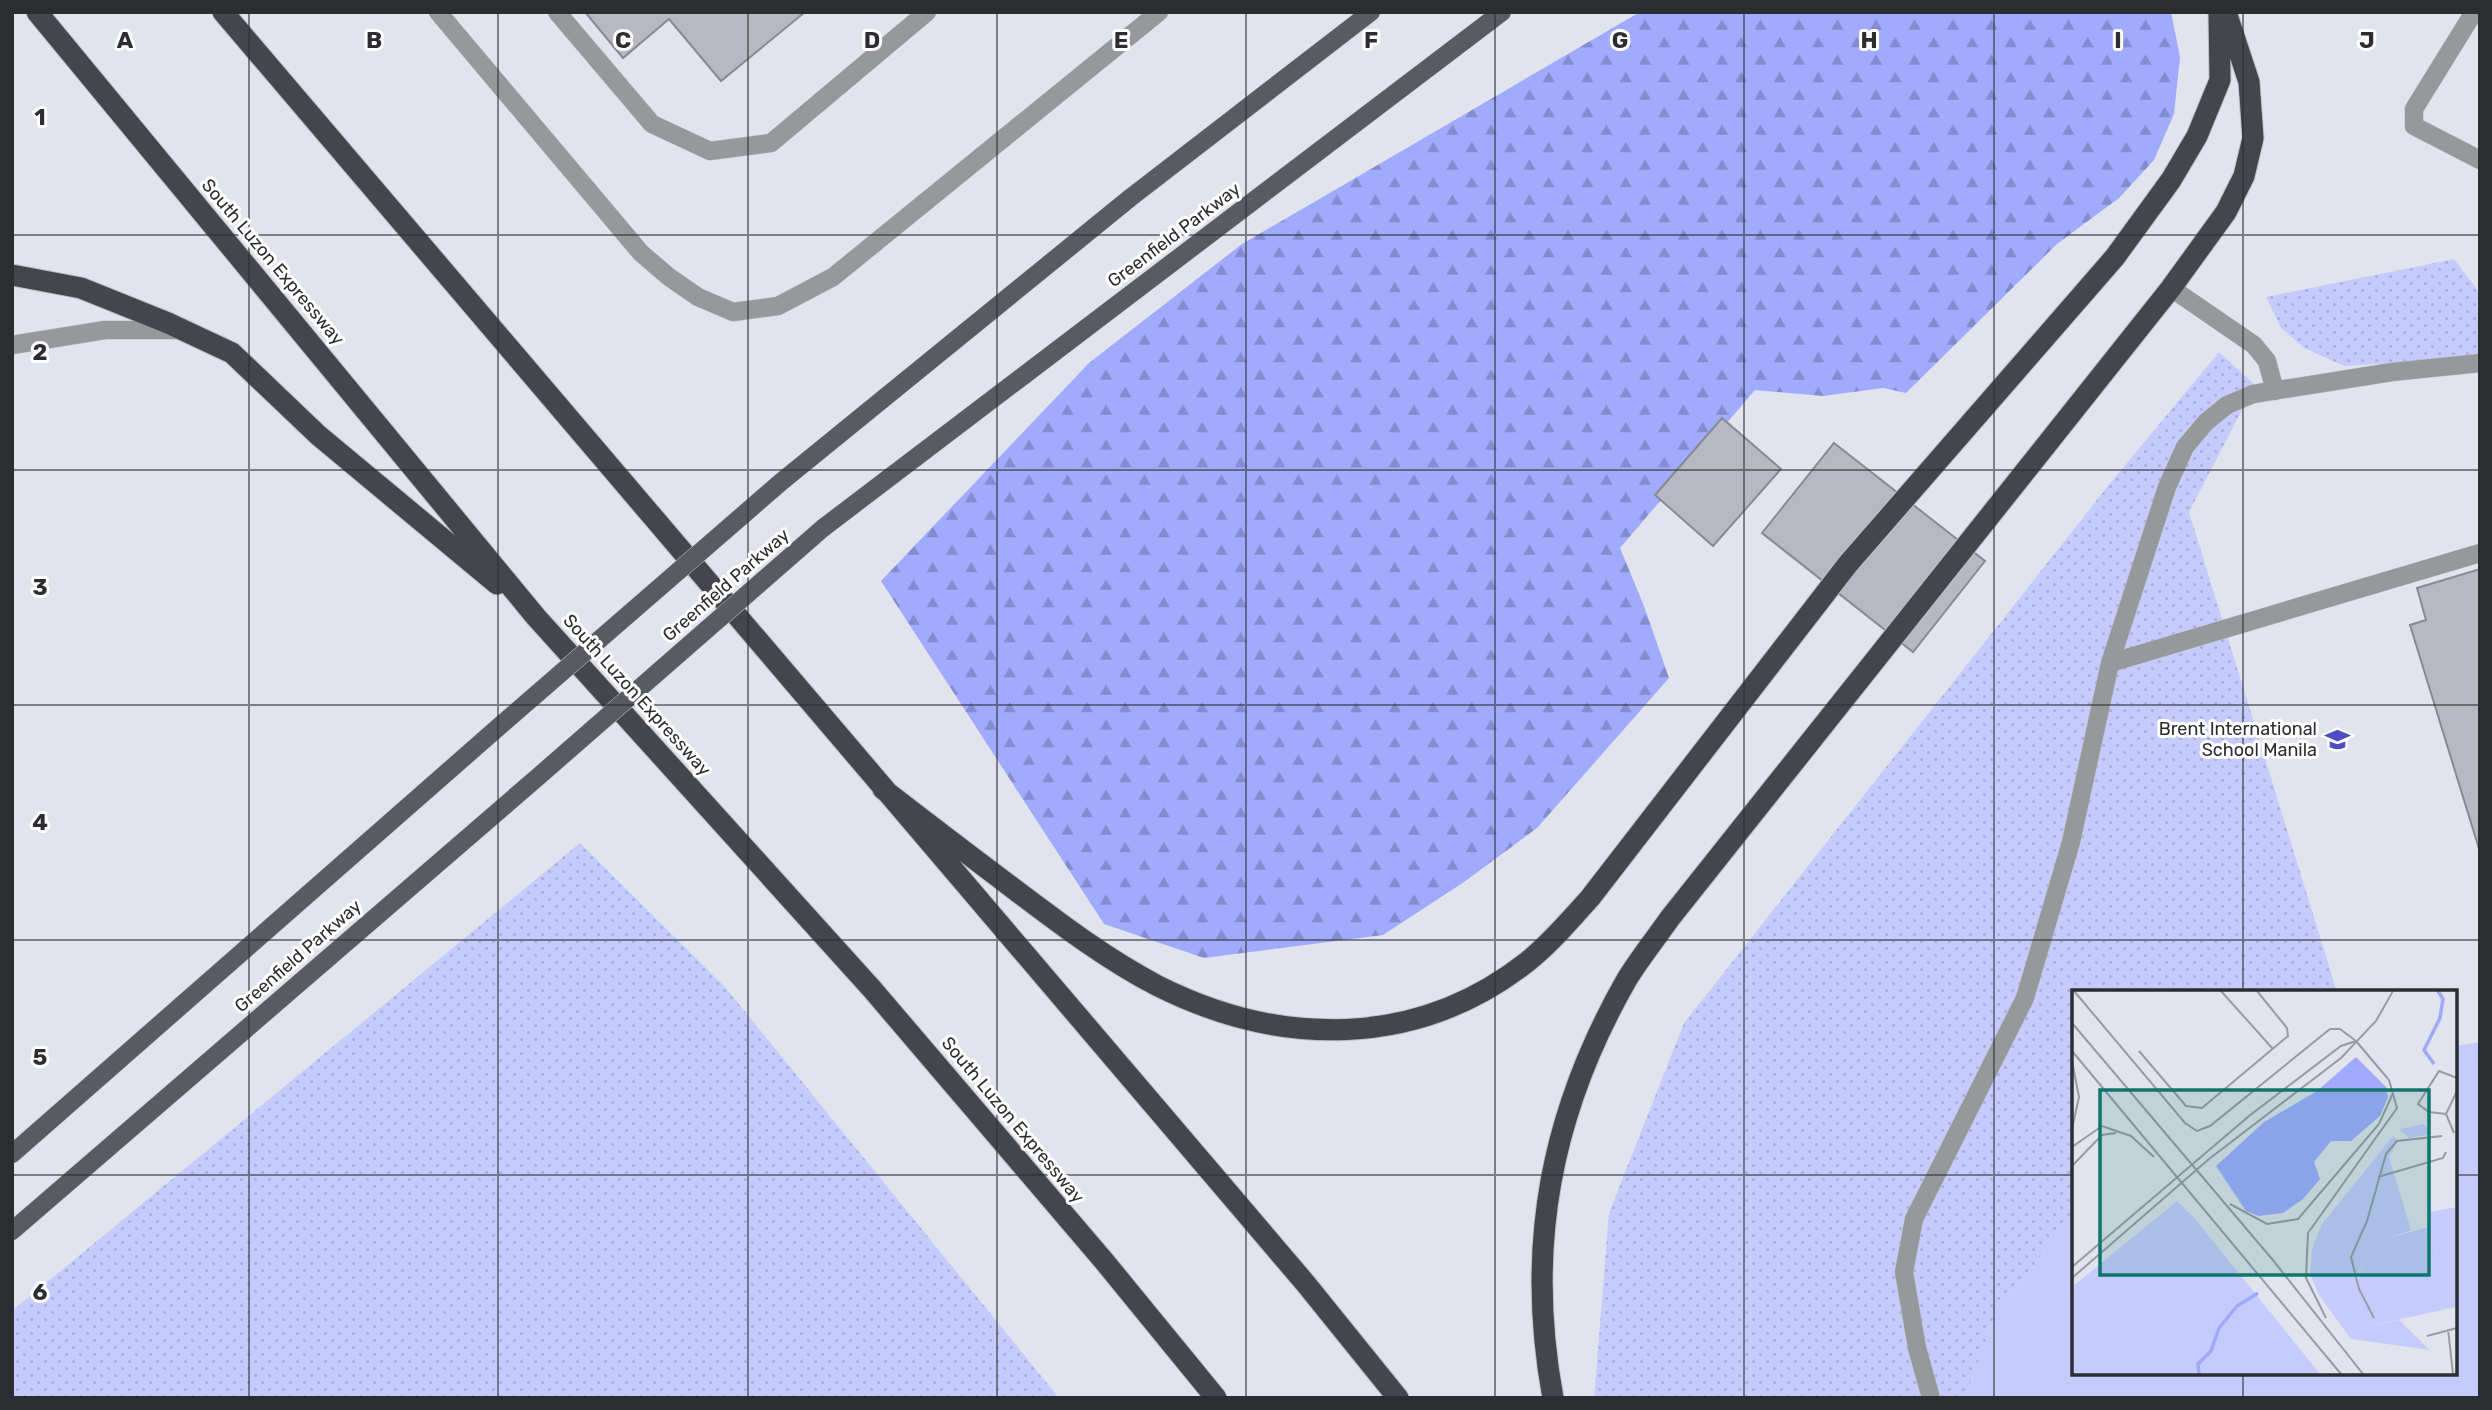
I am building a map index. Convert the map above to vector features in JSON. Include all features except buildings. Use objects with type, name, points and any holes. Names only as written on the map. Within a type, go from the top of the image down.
[{"type":"highway","name":"South Luzon Expressway","points":[[37,12],[536,617],[872,989],[1216,1398]]},
{"type":"highway","points":[[223,12],[1297,1273],[1398,1398]]},
{"type":"highway","points":[[883,789],[1102,953],[1158,985],[1203,1005],[1267,1024],[1311,1029],[1353,1029],[1394,1026],[1432,1016],[1463,1003],[1527,962],[1558,934],[1582,907],[1848,564],[2115,257],[2171,180],[2197,136],[2220,80],[2219,12]]},
{"type":"highway","points":[[1553,1398],[1542,1283],[1543,1232],[1549,1183],[1576,1085],[1597,1035],[1629,976],[1670,918],[2171,288],[2226,212],[2244,176],[2253,138],[2249,82],[2226,12]]},
{"type":"highway","points":[[12,275],[81,288],[184,330],[232,353],[318,435],[536,617]]},
{"type":"main road","points":[[12,1154],[781,482],[1130,198],[1371,12]]},
{"type":"main road","name":"Greenfield Parkway","points":[[12,1231],[823,528],[1502,12]]},
{"type":"street","points":[[438,12],[641,253],[698,298],[733,312],[778,306],[833,277],[1158,12]]},
{"type":"street","points":[[557,12],[652,124],[709,151],[771,143],[926,12]]},
{"type":"street","points":[[2474,12],[2414,109],[2414,125],[2480,160]]},
{"type":"street","points":[[2171,288],[2254,345],[2267,362],[2275,391]]},
{"type":"street","points":[[12,345],[105,330],[184,330]]},
{"type":"street","points":[[1931,1398],[1917,1348],[1904,1272],[1914,1219],[2025,998],[2071,842],[2110,663],[2167,487],[2185,447],[2206,422],[2227,405],[2253,394],[2392,372],[2480,363]]},
{"type":"street","points":[[2110,663],[2480,553]]},
{"type":"shaded area","points":[[2454,259],[2480,293],[2480,358],[2344,366],[2304,348],[2281,328],[2266,297]]},
{"type":"shaded area","points":[[2219,352],[2255,385],[2189,512],[2336,990],[2072,990],[2072,1215],[1995,1316],[1965,1398],[1594,1398],[1609,1213],[1684,1023],[2108,486]]},
{"type":"shaded area","points":[[580,843],[725,987],[1059,1398],[12,1398],[12,1311]]},
{"type":"shaded area","points":[[2480,1042],[2480,1398],[1965,1398],[1995,1316],[2072,1215],[2072,1375],[2457,1375],[2457,1046]]},
{"type":"green space","points":[[1640,12],[2171,12],[2180,57],[2174,114],[2154,160],[2119,198],[2057,244],[1906,393],[1883,388],[1823,396],[1755,390],[1620,548],[1669,678],[1537,828],[1464,882],[1383,935],[1204,958],[1104,924],[881,581],[1089,363],[1242,244]]},
{"type":"place","name":"Brent International School Manila","points":[[2337,739]]}]
